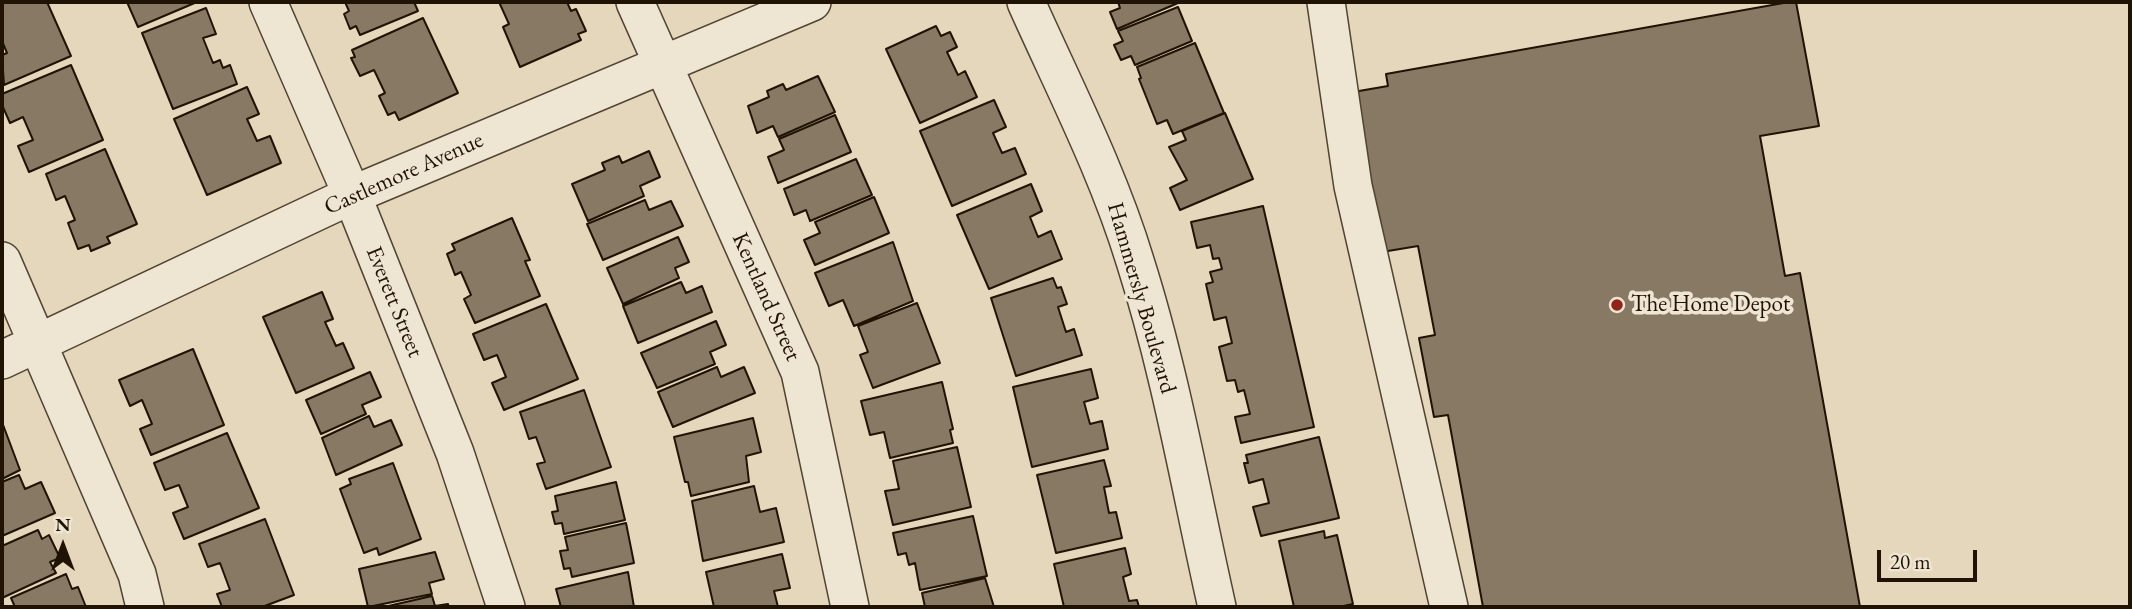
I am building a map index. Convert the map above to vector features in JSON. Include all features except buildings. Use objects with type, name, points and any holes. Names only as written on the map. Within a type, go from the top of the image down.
[{"type":"street","name":"Everett Street","points":[[268,2],[352,195],[455,453],[506,607]]},
{"type":"street","name":"Kentland Street","points":[[635,2],[800,372],[850,607]]},
{"type":"street","name":"Castlemore Avenue","points":[[2,360],[352,195],[661,63],[812,2]]},
{"type":"street","name":"Hammersly Boulevard","points":[[1026,2],[1111,195],[1135,261],[1163,365],[1217,607]]},
{"type":"street","points":[[1326,2],[1353,187],[1449,607]]},
{"type":"street","points":[[2,261],[137,574],[145,607]]},
{"type":"place","name":"The Home Depot","points":[[1617,305]]}]
